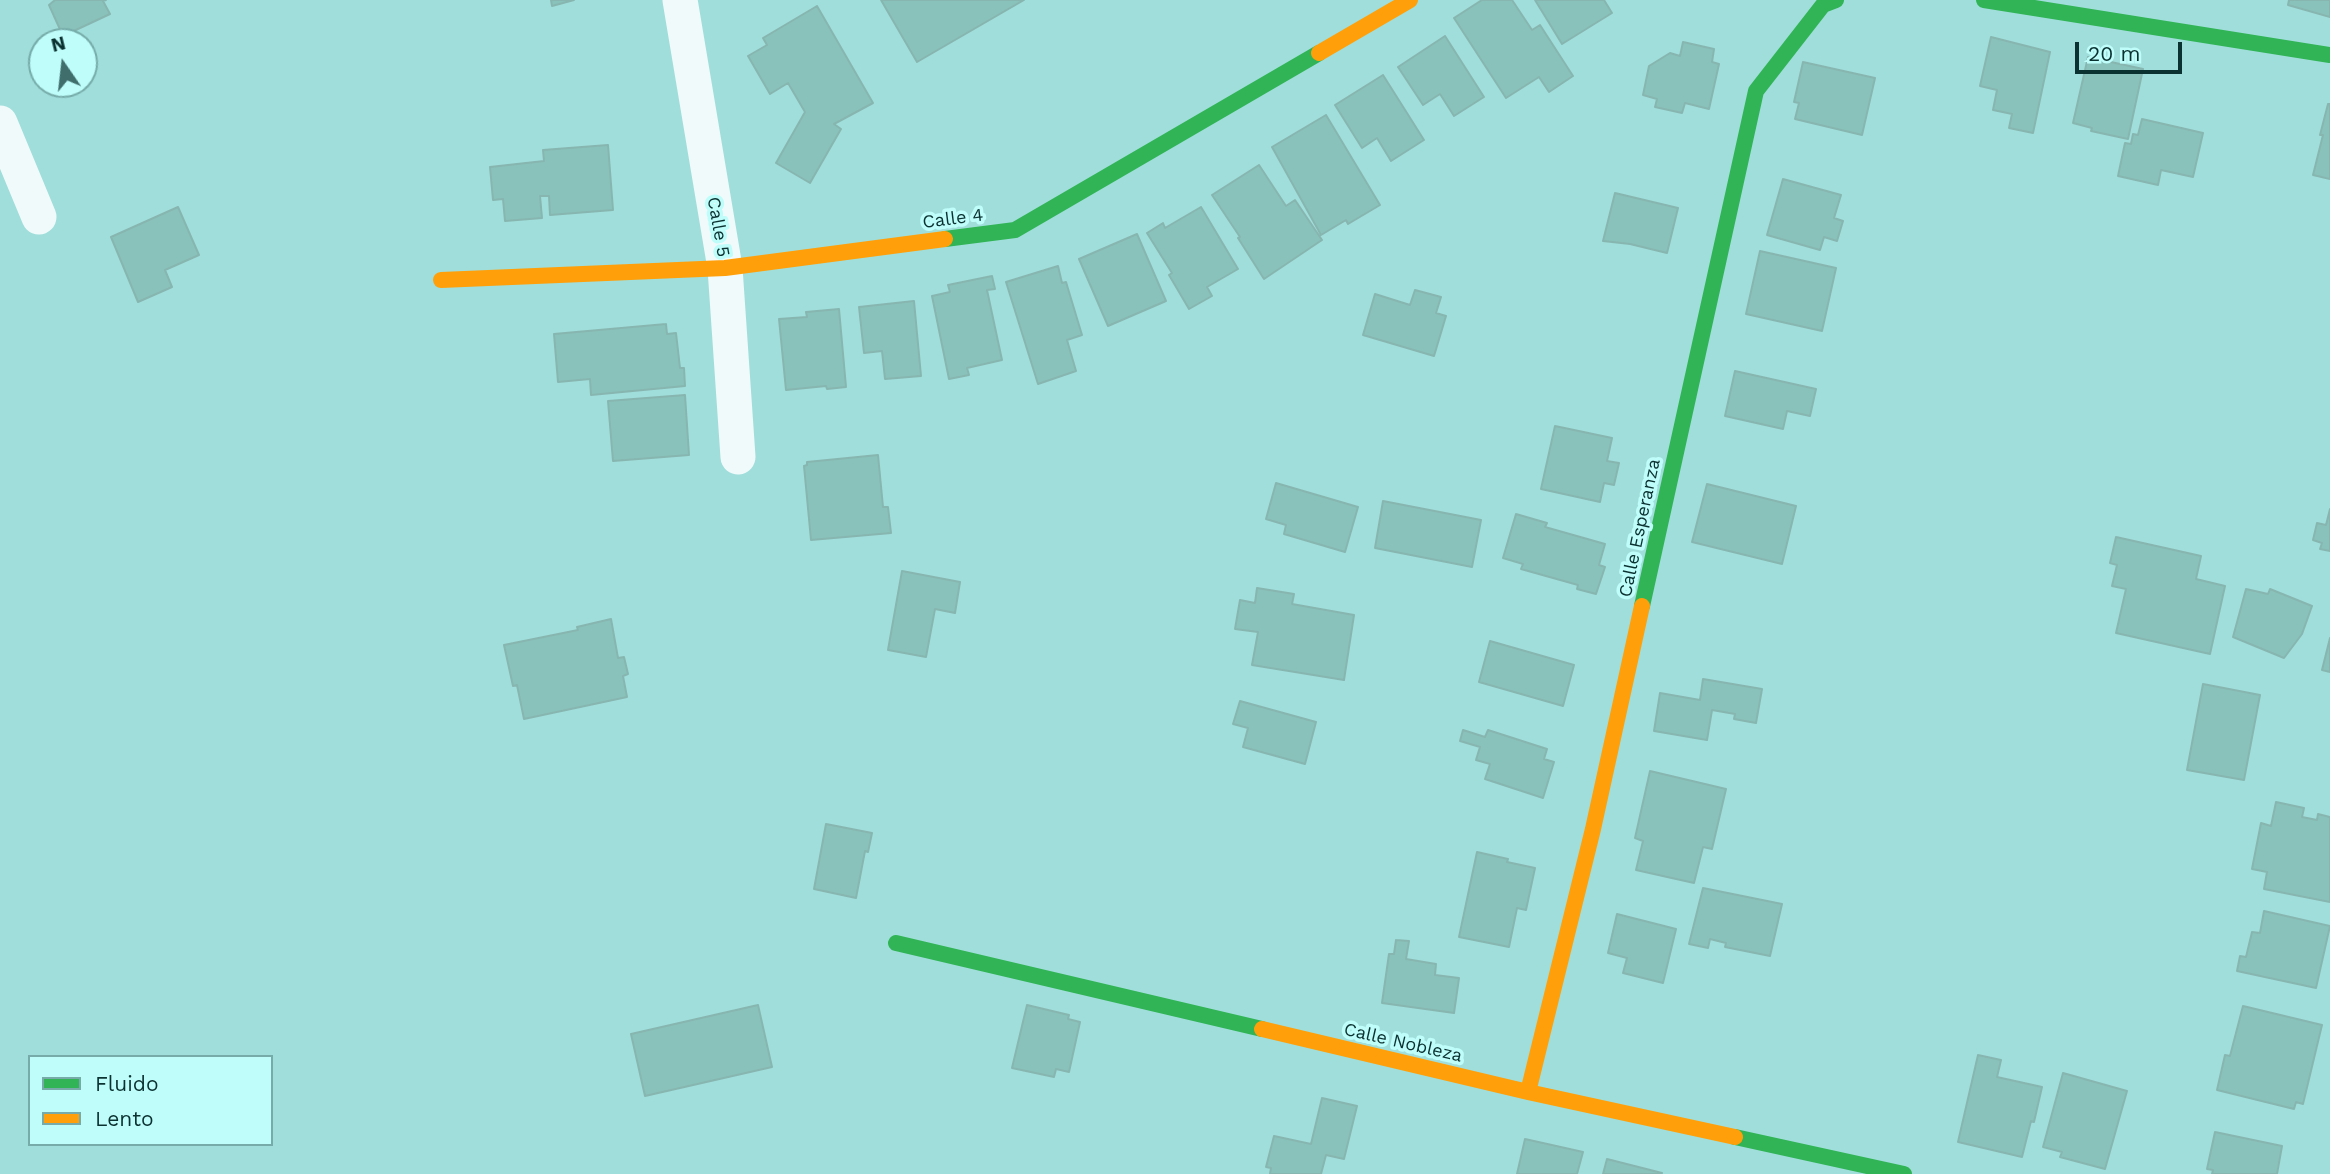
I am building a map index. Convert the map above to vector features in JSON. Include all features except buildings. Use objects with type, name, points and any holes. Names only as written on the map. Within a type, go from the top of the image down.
[{"type":"street","name":"Calle 5","points":[[680,0],[725,268],[738,457]]},
{"type":"street","name":"Calle 4","points":[[441,280],[725,268],[1015,230],[1410,0]]},
{"type":"street","name":"Calle Esperanza","points":[[1528,1091],[1593,830],[1756,92],[1823,5],[1836,0]]},
{"type":"street","points":[[1984,0],[2330,55]]},
{"type":"street","points":[[0,123],[39,217]]},
{"type":"street","name":"Calle Nobleza","points":[[895,943],[1528,1091],[1904,1174]]},
{"type":"traffic: fast","points":[[1642,606],[1756,91],[1823,5],[1836,0]]},
{"type":"traffic: fast","points":[[1984,0],[2330,55]]},
{"type":"traffic: fast","points":[[945,239],[1015,230],[1319,53]]},
{"type":"traffic: fast","points":[[896,943],[1262,1029]]},
{"type":"traffic: fast","points":[[1735,1137],[1904,1174]]},
{"type":"traffic: slow","points":[[1319,53],[1410,0]]},
{"type":"traffic: slow","points":[[441,280],[725,268],[945,239]]},
{"type":"traffic: slow","points":[[1528,1092],[1593,829],[1642,606]]},
{"type":"traffic: slow","points":[[1262,1029],[1528,1092],[1735,1137]]}]
